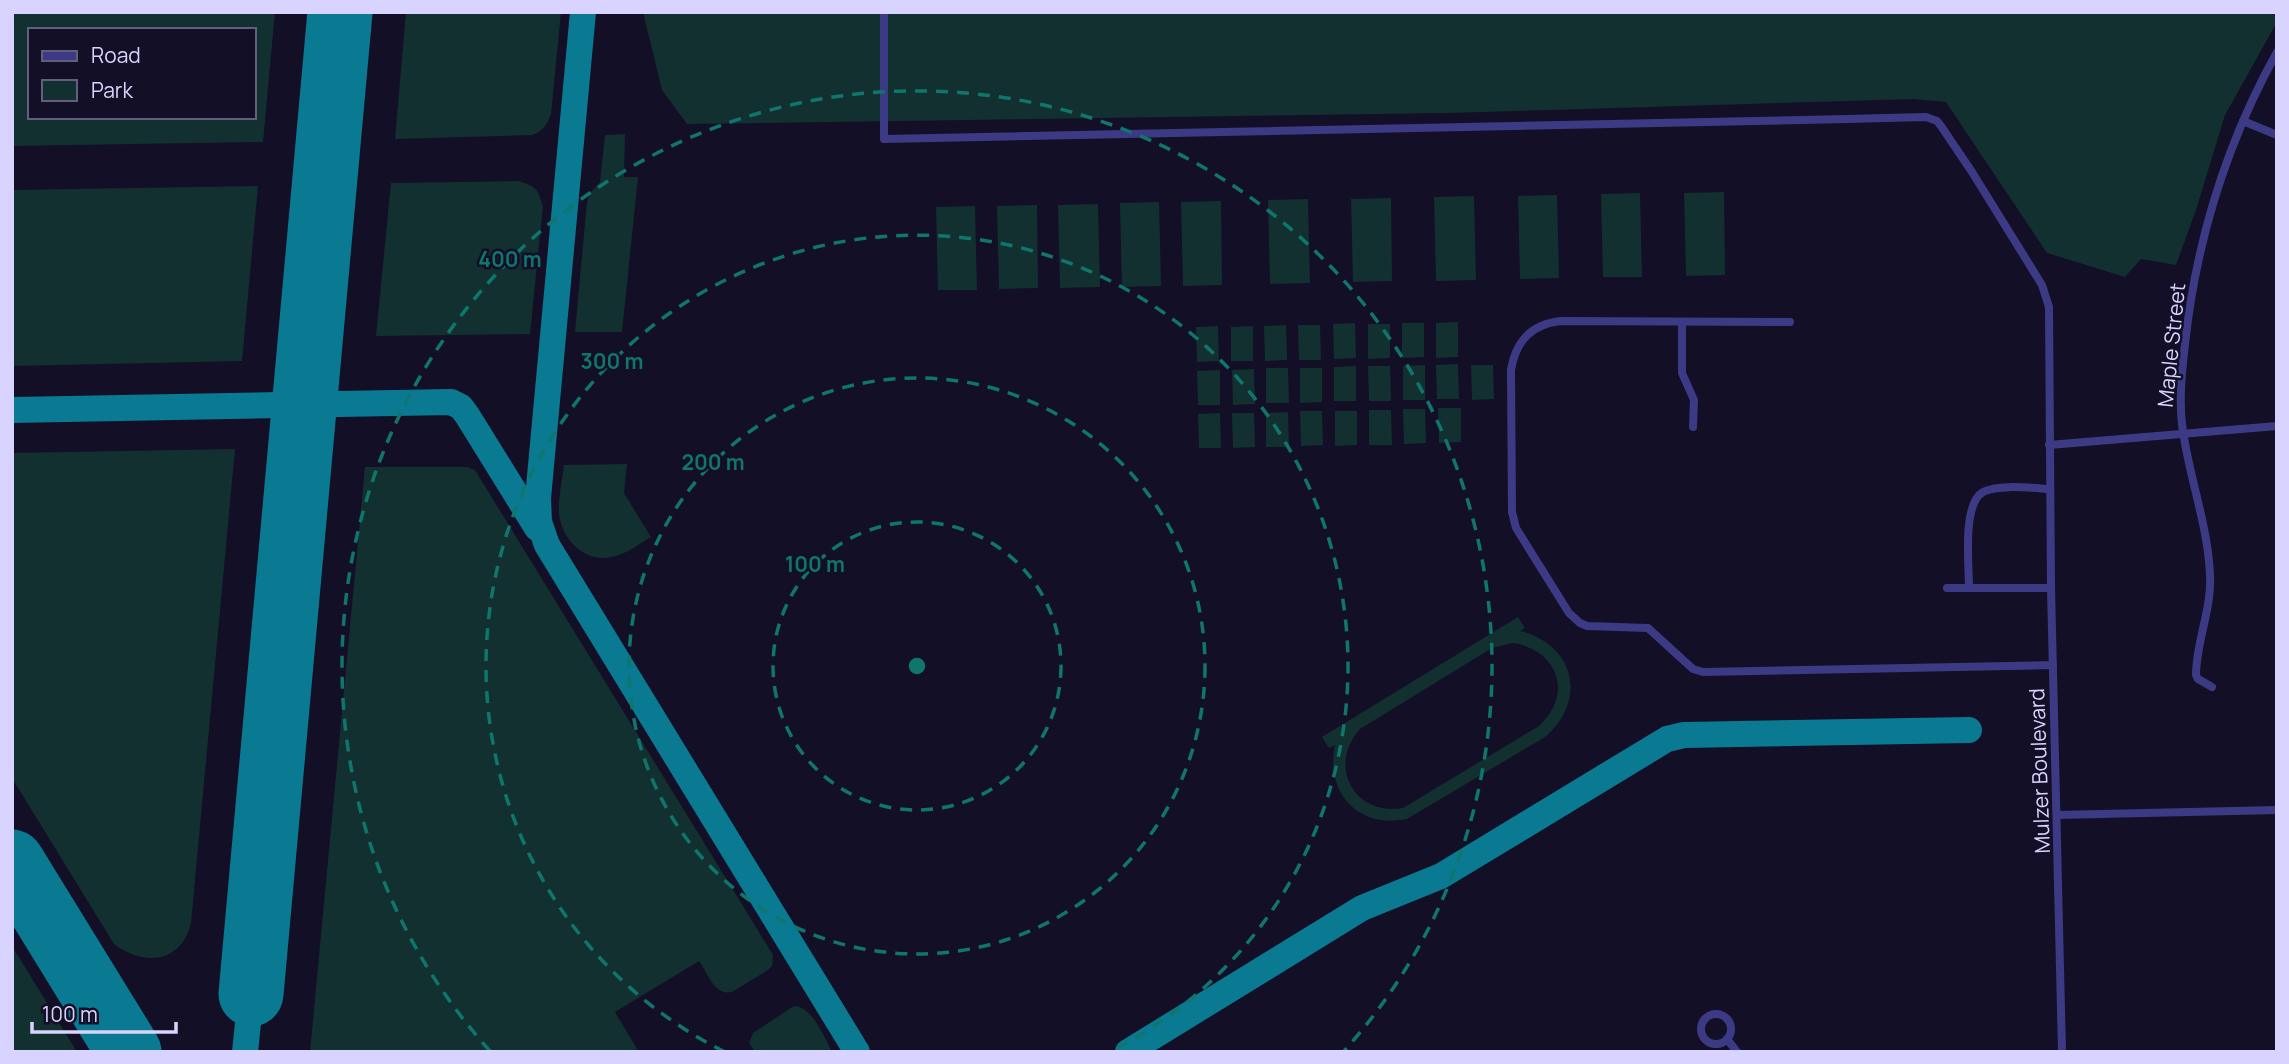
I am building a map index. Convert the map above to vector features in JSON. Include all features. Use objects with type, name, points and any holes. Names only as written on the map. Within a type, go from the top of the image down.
[{"type":"street","name":"Mulzer Boulevard","points":[[884,12],[884,139],[1536,124],[1932,119],[1941,126],[2045,293],[2049,317],[2049,445],[2062,1052]]},
{"type":"street","name":"Maple Street","points":[[2211,687],[2196,675],[2211,585],[2181,412],[2182,378],[2195,279],[2218,188],[2243,121],[2277,52]]},
{"type":"street","points":[[2243,121],[2277,135]]},
{"type":"street","points":[[1790,322],[1549,322],[1530,331],[1517,348],[1511,370],[1513,519],[1558,596],[1575,619],[1595,627],[1648,628],[1693,669],[1703,672],[2053,665]]},
{"type":"street","points":[[1682,322],[1682,373],[1694,400],[1693,427]]},
{"type":"street","points":[[2049,445],[2277,426]]},
{"type":"street","points":[[1969,588],[1969,518],[1975,499],[1984,491],[1996,488],[2050,489]]},
{"type":"street","points":[[1947,588],[2052,588]]},
{"type":"street","points":[[2057,815],[2277,810]]},
{"type":"street","points":[[1727,1039],[1737,1052]]},
{"type":"green space","points":[[12,12],[275,12],[263,142],[12,146]]},
{"type":"green space","points":[[406,12],[561,12],[551,114],[544,127],[532,135],[395,139]]},
{"type":"green space","points":[[643,12],[2277,12],[2277,22],[2225,115],[2176,265],[2141,259],[2125,277],[2047,253],[1946,102],[1914,99],[1447,113],[687,124],[662,90]]},
{"type":"green space","points":[[625,134],[624,177],[638,177],[622,332],[575,332],[587,202],[600,182],[605,135]]},
{"type":"green space","points":[[519,181],[536,189],[543,206],[530,334],[376,336],[391,183]]},
{"type":"green space","points":[[258,186],[242,361],[12,366],[12,190]]},
{"type":"green space","points":[[1724,192],[1725,275],[1686,276],[1684,193]]},
{"type":"green space","points":[[1640,193],[1642,277],[1603,277],[1601,194]]},
{"type":"green space","points":[[1557,195],[1559,278],[1520,279],[1518,196]]},
{"type":"green space","points":[[1474,196],[1476,280],[1436,281],[1434,197]]},
{"type":"green space","points":[[1391,198],[1392,281],[1353,282],[1351,199]]},
{"type":"green space","points":[[1308,199],[1310,283],[1270,284],[1268,200]]},
{"type":"green space","points":[[1221,201],[1222,285],[1183,286],[1181,202]]},
{"type":"green space","points":[[1159,202],[1161,286],[1122,287],[1120,203]]},
{"type":"green space","points":[[1098,204],[1100,287],[1060,288],[1058,205]]},
{"type":"green space","points":[[1037,205],[1038,288],[999,289],[997,206]]},
{"type":"green space","points":[[975,206],[977,290],[938,290],[936,207]]},
{"type":"green space","points":[[1458,322],[1458,357],[1436,358],[1436,323]]},
{"type":"green space","points":[[1355,323],[1356,358],[1334,359],[1333,324]]},
{"type":"green space","points":[[1402,323],[1424,323],[1424,357],[1402,358]]},
{"type":"green space","points":[[1368,324],[1390,324],[1390,358],[1368,359]]},
{"type":"green space","points":[[1286,325],[1287,360],[1265,361],[1264,326]]},
{"type":"green space","points":[[1298,325],[1320,325],[1321,360],[1299,360]]},
{"type":"green space","points":[[1218,326],[1219,361],[1197,362],[1196,327]]},
{"type":"green space","points":[[1253,326],[1253,361],[1231,361],[1231,327]]},
{"type":"green space","points":[[1458,364],[1459,399],[1437,399],[1436,365]]},
{"type":"green space","points":[[1425,365],[1425,400],[1403,400],[1403,366]]},
{"type":"green space","points":[[1471,365],[1493,365],[1494,399],[1472,400]]},
{"type":"green space","points":[[1356,366],[1356,401],[1334,401],[1334,367]]},
{"type":"green space","points":[[1368,366],[1390,366],[1391,401],[1369,401]]},
{"type":"green space","points":[[1266,368],[1288,368],[1289,403],[1266,403]]},
{"type":"green space","points":[[1300,368],[1322,368],[1322,402],[1300,403]]},
{"type":"green space","points":[[1254,369],[1255,404],[1233,405],[1232,370]]},
{"type":"green space","points":[[1220,370],[1220,405],[1198,405],[1197,371]]},
{"type":"green space","points":[[1438,408],[1461,408],[1461,442],[1439,443]]},
{"type":"green space","points":[[1403,409],[1425,409],[1426,443],[1404,444]]},
{"type":"green space","points":[[1369,410],[1391,410],[1392,445],[1369,445]]},
{"type":"green space","points":[[1300,411],[1322,411],[1323,445],[1301,446]]},
{"type":"green space","points":[[1335,411],[1357,411],[1357,445],[1335,446]]},
{"type":"green space","points":[[1288,412],[1289,447],[1266,447],[1266,413]]},
{"type":"green space","points":[[1220,413],[1221,448],[1199,448],[1198,414]]},
{"type":"green space","points":[[1232,413],[1254,413],[1255,447],[1233,448]]},
{"type":"green space","points":[[235,449],[191,923],[179,947],[170,953],[160,957],[137,956],[114,944],[12,778],[12,453]]},
{"type":"green space","points":[[627,464],[624,493],[651,537],[617,556],[602,558],[584,553],[570,541],[561,524],[559,502],[564,465]]},
{"type":"green space","points":[[365,467],[467,467],[475,470],[773,955],[772,966],[768,970],[732,992],[721,991],[716,987],[699,961],[615,1012],[639,1052],[310,1052]]},
{"type":"green space","points":[[1518,617],[1525,628],[1520,631],[1539,638],[1553,648],[1569,675],[1567,707],[1559,722],[1545,737],[1407,819],[1389,821],[1374,818],[1360,813],[1349,804],[1340,792],[1335,778],[1335,745],[1329,748],[1322,737]],"holes":[[[1512,643],[1528,647],[1550,663],[1558,687],[1550,713],[1539,726],[1403,808],[1386,808],[1371,804],[1359,796],[1346,772],[1346,758],[1350,743],[1360,729],[1492,648]]]},
{"type":"green space","points":[[12,946],[77,1052],[12,1052]]},
{"type":"green space","points":[[794,1006],[812,1017],[832,1052],[755,1052],[749,1043],[753,1033]]},
{"type":"taxiway","points":[[583,12],[538,498],[539,522],[547,545],[857,1052]]},
{"type":"taxiway","points":[[12,410],[451,402],[461,407],[467,415],[537,528]]},
{"type":"taxiway","points":[[1128,1052],[1362,908],[1441,876],[1667,739],[1684,735],[1969,730]]},
{"type":"taxiway","points":[[245,1052],[251,994]]},
{"type":"runway","points":[[251,994],[340,12]]},
{"type":"runway","points":[[12,862],[129,1052]]}]
